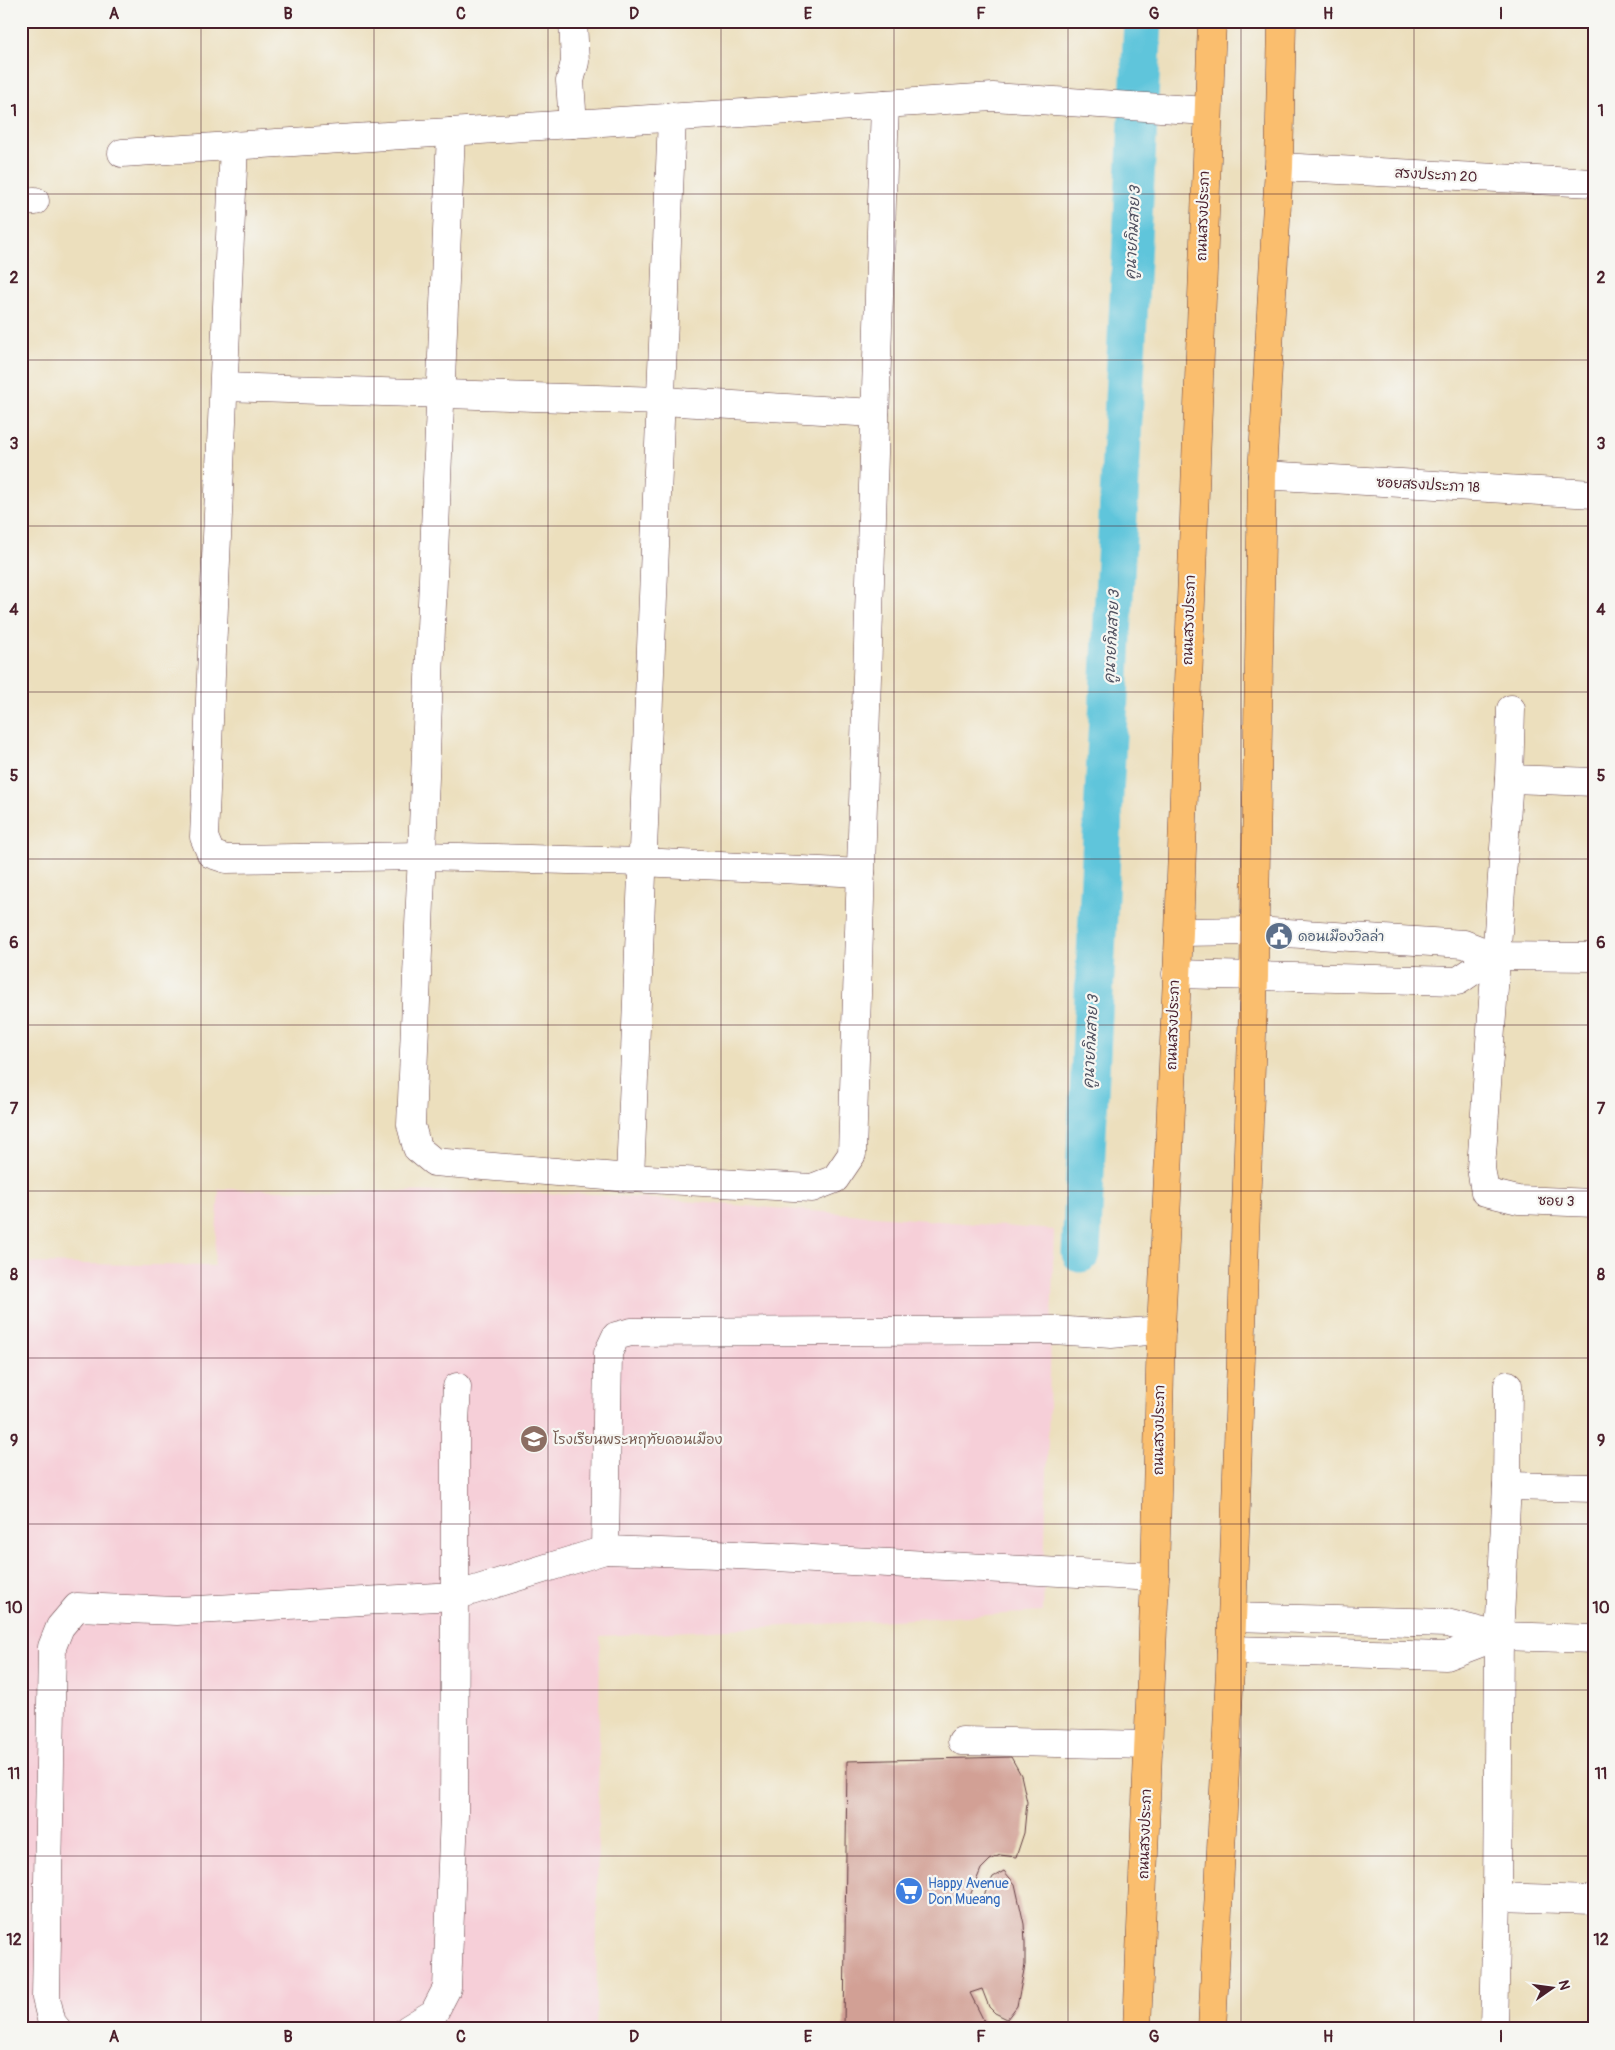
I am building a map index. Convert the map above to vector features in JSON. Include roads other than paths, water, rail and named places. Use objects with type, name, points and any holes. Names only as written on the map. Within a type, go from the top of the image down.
[{"type":"main road","name":"ถนนสรงประภา","points":[[1137,2029],[1155,1578],[1161,1330],[1179,932],[1207,110],[1212,21]]},
{"type":"main road","points":[[1212,2029],[1231,1650],[1254,976],[1262,475],[1279,167],[1282,21]]},
{"type":"street","points":[[573,21],[575,62],[585,76],[582,123]]},
{"type":"street","points":[[122,153],[993,97],[1207,110]]},
{"type":"street","points":[[451,132],[411,1126],[417,1148],[434,1162],[630,1178],[812,1188],[835,1179],[852,1154],[885,104]]},
{"type":"street","points":[[630,1178],[672,117]]},
{"type":"street","points":[[234,145],[204,837],[211,854],[226,859],[422,856],[642,862],[861,873]]},
{"type":"street","name":"สรงประภา 20","points":[[1279,167],[1594,183]]},
{"type":"street","points":[[224,387],[661,401],[876,413]]},
{"type":"street","name":"ซอยสรงประภา 18","points":[[1262,475],[1594,494]]},
{"type":"street","points":[[1495,956],[1509,779],[1511,709]]},
{"type":"street","points":[[1509,779],[1594,782]]},
{"type":"street","points":[[1179,932],[1254,930],[1464,944],[1495,956],[1594,957]]},
{"type":"street","points":[[1176,974],[1458,981],[1495,956]]},
{"type":"street","name":"ซอย 3","points":[[1495,956],[1481,1168],[1484,1192],[1518,1200],[1594,1203]]},
{"type":"street","points":[[605,1550],[608,1353],[616,1336],[631,1332],[1054,1330],[1111,1334],[1161,1330]]},
{"type":"street","points":[[1494,2029],[1499,1636],[1508,1486],[1508,1385]]},
{"type":"street","points":[[408,2029],[434,2013],[447,1988],[454,1815],[456,1596],[454,1422],[457,1387]]},
{"type":"street","points":[[1508,1486],[1594,1488]]},
{"type":"street","points":[[57,2029],[52,2023],[46,1998],[52,1648],[60,1627],[77,1607],[177,1611],[456,1596],[605,1550],[717,1554],[1155,1578]]},
{"type":"street","points":[[1232,1617],[1447,1623],[1499,1636],[1594,1639]]},
{"type":"street","points":[[1231,1650],[1446,1656],[1499,1636]]},
{"type":"street","points":[[962,1741],[1148,1745]]},
{"type":"street","points":[[1497,1897],[1594,1900]]},
{"type":"waterway","name":"คูนายกิมสาย 3","points":[[1081,1253],[1143,21]]},
{"type":"place","name":"ดอนเมืองวิลล่า","points":[[1279,936]]},
{"type":"place","name":"โรงเรียนพระหฤทัยดอนเมือง","points":[[534,1439]]},
{"type":"place","name":"Happy Avenue Don Mueang","points":[[909,1891]]}]
